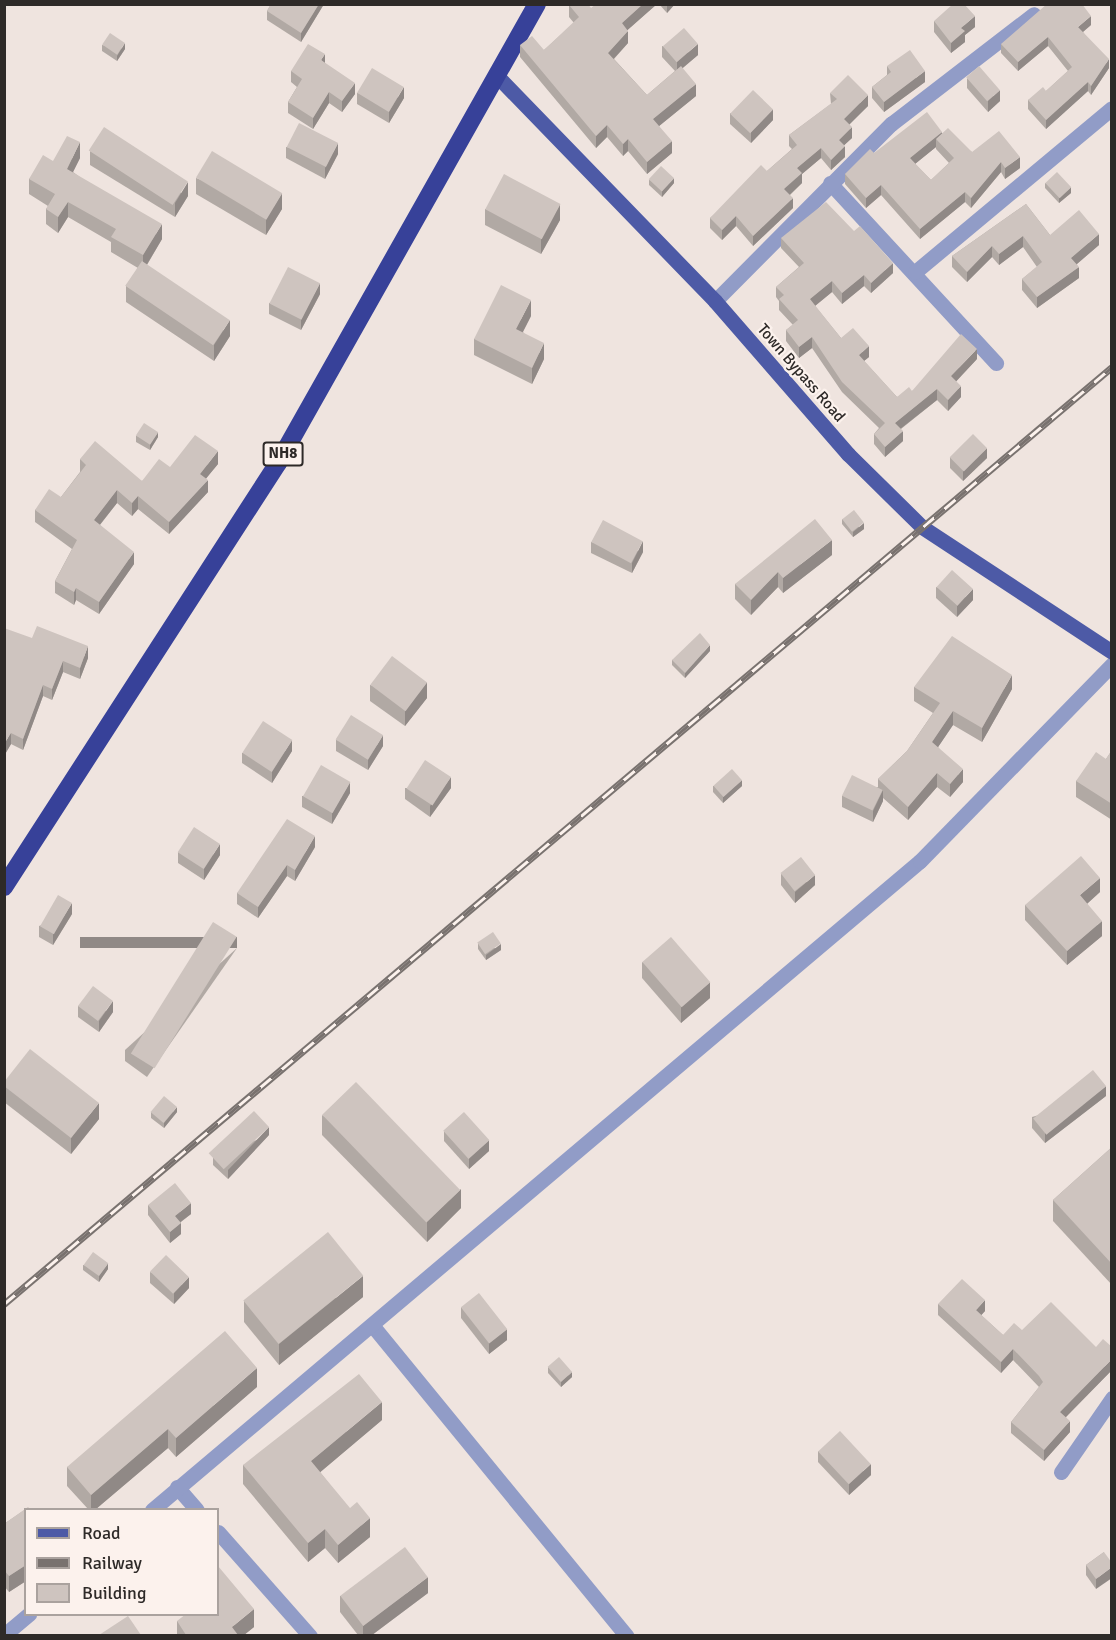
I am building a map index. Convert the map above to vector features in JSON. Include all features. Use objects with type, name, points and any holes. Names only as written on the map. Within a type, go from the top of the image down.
[{"type":"highway","name":"NH8","points":[[4,887],[278,463],[537,4]]},
{"type":"main road","name":"Town Bypass Road","points":[[498,76],[715,301],[848,454],[922,527],[1112,652]]},
{"type":"street","points":[[715,301],[891,124],[1034,14]]},
{"type":"street","points":[[915,272],[1112,108]]},
{"type":"street","points":[[830,183],[915,272],[996,363]]},
{"type":"street","points":[[153,1508],[920,861],[1112,664]]},
{"type":"street","points":[[372,1325],[627,1635]]},
{"type":"street","points":[[1061,1472],[1112,1398]]},
{"type":"street","points":[[177,1487],[196,1508]]},
{"type":"street","points":[[219,1533],[310,1635]]},
{"type":"street","points":[[4,1635],[27,1616]]},
{"type":"building","points":[[271,4],[319,4],[301,33],[267,11]]},
{"type":"building","points":[[570,4],[588,4],[591,8],[596,4],[643,4],[622,23],[628,31],[608,53],[647,95],[681,66],[696,84],[653,119],[672,141],[647,162],[628,139],[623,144],[607,125],[596,136],[520,45],[532,36],[544,50],[579,17]]},
{"type":"building","points":[[953,4],[964,4],[975,16],[961,28],[965,31],[951,43],[934,21]]},
{"type":"building","points":[[1047,4],[1082,4],[1091,16],[1078,27],[1109,59],[1091,86],[1088,82],[1046,120],[1028,100],[1043,87],[1046,91],[1072,67],[1048,37],[1018,62],[1001,44]]},
{"type":"building","points":[[684,28],[698,44],[677,62],[663,46]]},
{"type":"building","points":[[110,33],[125,43],[117,55],[102,45]]},
{"type":"building","points":[[308,44],[325,54],[321,60],[355,83],[342,101],[329,92],[313,118],[288,102],[302,79],[291,71]]},
{"type":"building","points":[[910,50],[925,71],[884,102],[872,87],[891,72],[887,66]]},
{"type":"building","points":[[979,66],[1000,90],[987,101],[966,77]]},
{"type":"building","points":[[372,68],[404,87],[389,112],[357,93]]},
{"type":"building","points":[[848,75],[868,95],[844,119],[852,127],[839,140],[845,146],[831,160],[821,148],[797,168],[802,173],[784,189],[793,198],[753,236],[736,216],[722,230],[710,218],[761,165],[767,171],[797,145],[789,135],[837,99],[830,93]]},
{"type":"building","points":[[753,90],[773,109],[750,133],[730,114]]},
{"type":"building","points":[[927,112],[942,132],[910,158],[931,180],[954,158],[936,139],[948,128],[972,152],[999,131],[1020,157],[1005,168],[1001,162],[971,198],[965,192],[920,229],[881,185],[866,198],[845,174],[870,149],[874,153]]},
{"type":"building","points":[[299,123],[338,143],[326,167],[287,147]]},
{"type":"building","points":[[104,127],[188,181],[173,205],[89,150]]},
{"type":"building","points":[[67,136],[80,142],[67,169],[162,224],[143,255],[111,237],[116,229],[68,202],[58,217],[46,209],[55,194],[29,179],[43,155],[53,161]]},
{"type":"building","points":[[212,151],[282,193],[266,220],[196,178]]},
{"type":"building","points":[[661,166],[674,178],[662,191],[649,179]]},
{"type":"building","points":[[1057,172],[1071,187],[1060,198],[1045,183]]},
{"type":"building","points":[[504,174],[561,204],[542,239],[485,209]]},
{"type":"building","points":[[826,202],[854,231],[860,226],[893,263],[871,283],[864,275],[842,293],[832,281],[810,299],[841,338],[853,328],[869,346],[859,355],[897,397],[909,387],[912,391],[961,334],[977,349],[951,376],[961,386],[948,400],[937,389],[895,423],[903,431],[885,447],[874,434],[885,423],[842,382],[812,337],[799,347],[786,330],[798,320],[779,299],[784,295],[776,287],[804,263],[781,238]]},
{"type":"building","points":[[1026,204],[1050,235],[1079,210],[1099,234],[1071,258],[1079,267],[1037,297],[1022,279],[1042,262],[1023,236],[999,254],[992,246],[967,272],[952,256]]},
{"type":"building","points":[[142,261],[230,320],[213,345],[125,286]]},
{"type":"building","points":[[288,267],[320,283],[301,320],[269,304]]},
{"type":"building","points":[[501,285],[531,300],[516,329],[544,343],[532,368],[474,339]]},
{"type":"building","points":[[144,423],[158,432],[150,445],[136,436]]},
{"type":"building","points":[[973,434],[987,448],[964,471],[950,457]]},
{"type":"building","points":[[195,435],[218,451],[200,474],[208,480],[169,522],[138,496],[132,503],[117,490],[94,520],[134,552],[99,602],[76,588],[74,592],[55,581],[77,540],[35,510],[49,489],[61,497],[86,465],[80,459],[95,441],[142,481],[159,459],[170,467]]},
{"type":"building","points":[[854,510],[864,523],[852,532],[842,519]]},
{"type":"building","points":[[815,519],[832,540],[783,578],[778,572],[751,600],[735,584]]},
{"type":"building","points":[[603,520],[643,541],[631,563],[591,542]]},
{"type":"building","points":[[952,570],[973,589],[957,606],[937,587]]},
{"type":"building","points":[[37,626],[88,646],[80,668],[63,661],[52,689],[43,685],[23,739],[11,733],[4,744],[4,628],[32,638]]},
{"type":"building","points":[[700,633],[710,645],[685,673],[672,660]]},
{"type":"building","points":[[952,636],[1012,675],[982,728],[953,711],[932,742],[963,769],[950,784],[937,773],[908,807],[878,779],[907,751],[940,703],[914,687]]},
{"type":"building","points":[[392,656],[427,682],[405,711],[370,685]]},
{"type":"building","points":[[351,715],[383,735],[368,760],[336,740]]},
{"type":"building","points":[[263,721],[292,740],[272,772],[242,753]]},
{"type":"building","points":[[1112,750],[1112,804],[1076,781],[1096,752],[1106,759]]},
{"type":"building","points":[[425,760],[451,777],[432,805],[406,789]]},
{"type":"building","points":[[321,765],[350,782],[332,813],[303,796]]},
{"type":"building","points":[[732,769],[742,780],[723,797],[713,786]]},
{"type":"building","points":[[852,775],[883,790],[872,811],[842,796]]},
{"type":"building","points":[[287,819],[315,836],[295,870],[287,865],[258,907],[237,893]]},
{"type":"building","points":[[194,827],[220,844],[204,869],[178,852]]},
{"type":"building","points":[[1081,856],[1100,878],[1080,895],[1102,921],[1067,951],[1025,905]]},
{"type":"building","points":[[801,857],[815,875],[795,891],[781,873]]},
{"type":"building","points":[[58,895],[72,903],[54,934],[40,926]]},
{"type":"building","points":[[213,922],[237,937],[155,1068],[131,1053]]},
{"type":"building","points":[[493,932],[501,944],[485,954],[477,943]]},
{"type":"building","points":[[671,937],[710,982],[682,1007],[642,962]]},
{"type":"building","points":[[93,986],[113,1001],[98,1021],[78,1006]]},
{"type":"building","points":[[30,1049],[99,1103],[71,1138],[4,1086],[4,1082]]},
{"type":"building","points":[[1093,1070],[1106,1086],[1046,1135],[1033,1118]]},
{"type":"building","points":[[356,1082],[460,1190],[426,1223],[322,1115]]},
{"type":"building","points":[[164,1096],[177,1107],[164,1123],[151,1112]]},
{"type":"building","points":[[254,1111],[269,1127],[224,1169],[209,1153]]},
{"type":"building","points":[[464,1112],[489,1140],[469,1159],[443,1131]]},
{"type":"building","points":[[1112,1147],[1112,1264],[1053,1200]]},
{"type":"building","points":[[175,1183],[191,1203],[175,1216],[181,1223],[170,1232],[148,1205]]},
{"type":"building","points":[[328,1232],[363,1276],[279,1344],[243,1301]]},
{"type":"building","points":[[93,1252],[108,1263],[99,1276],[84,1265]]},
{"type":"building","points":[[166,1255],[189,1277],[173,1294],[150,1272]]},
{"type":"building","points":[[962,1279],[985,1300],[976,1310],[1003,1335],[1014,1323],[1022,1330],[1051,1302],[1096,1347],[1103,1339],[1112,1347],[1112,1359],[1060,1412],[1070,1421],[1044,1450],[1011,1422],[1043,1382],[1039,1376],[1013,1349],[1001,1362],[938,1304]]},
{"type":"building","points":[[479,1293],[507,1329],[489,1343],[461,1307]]},
{"type":"building","points":[[225,1331],[257,1368],[176,1438],[168,1429],[91,1495],[67,1467]]},
{"type":"building","points":[[559,1357],[572,1372],[561,1382],[548,1367]]},
{"type":"building","points":[[359,1374],[382,1402],[311,1461],[350,1508],[357,1502],[370,1518],[338,1545],[325,1529],[308,1543],[243,1465]]},
{"type":"building","points":[[840,1431],[871,1464],[849,1484],[818,1451]]},
{"type":"building","points":[[24,1510],[24,1566],[9,1576],[4,1570],[4,1524]]},
{"type":"building","points":[[405,1547],[428,1577],[363,1626],[340,1596]]},
{"type":"building","points":[[1104,1552],[1112,1563],[1112,1567],[1096,1579],[1086,1565]]},
{"type":"building","points":[[219,1567],[254,1609],[232,1627],[238,1635],[186,1635],[177,1621],[183,1616],[219,1616]]},
{"type":"building","points":[[128,1616],[141,1635],[99,1635]]},
{"type":"railway","points":[[4,1304],[1112,367]]}]
